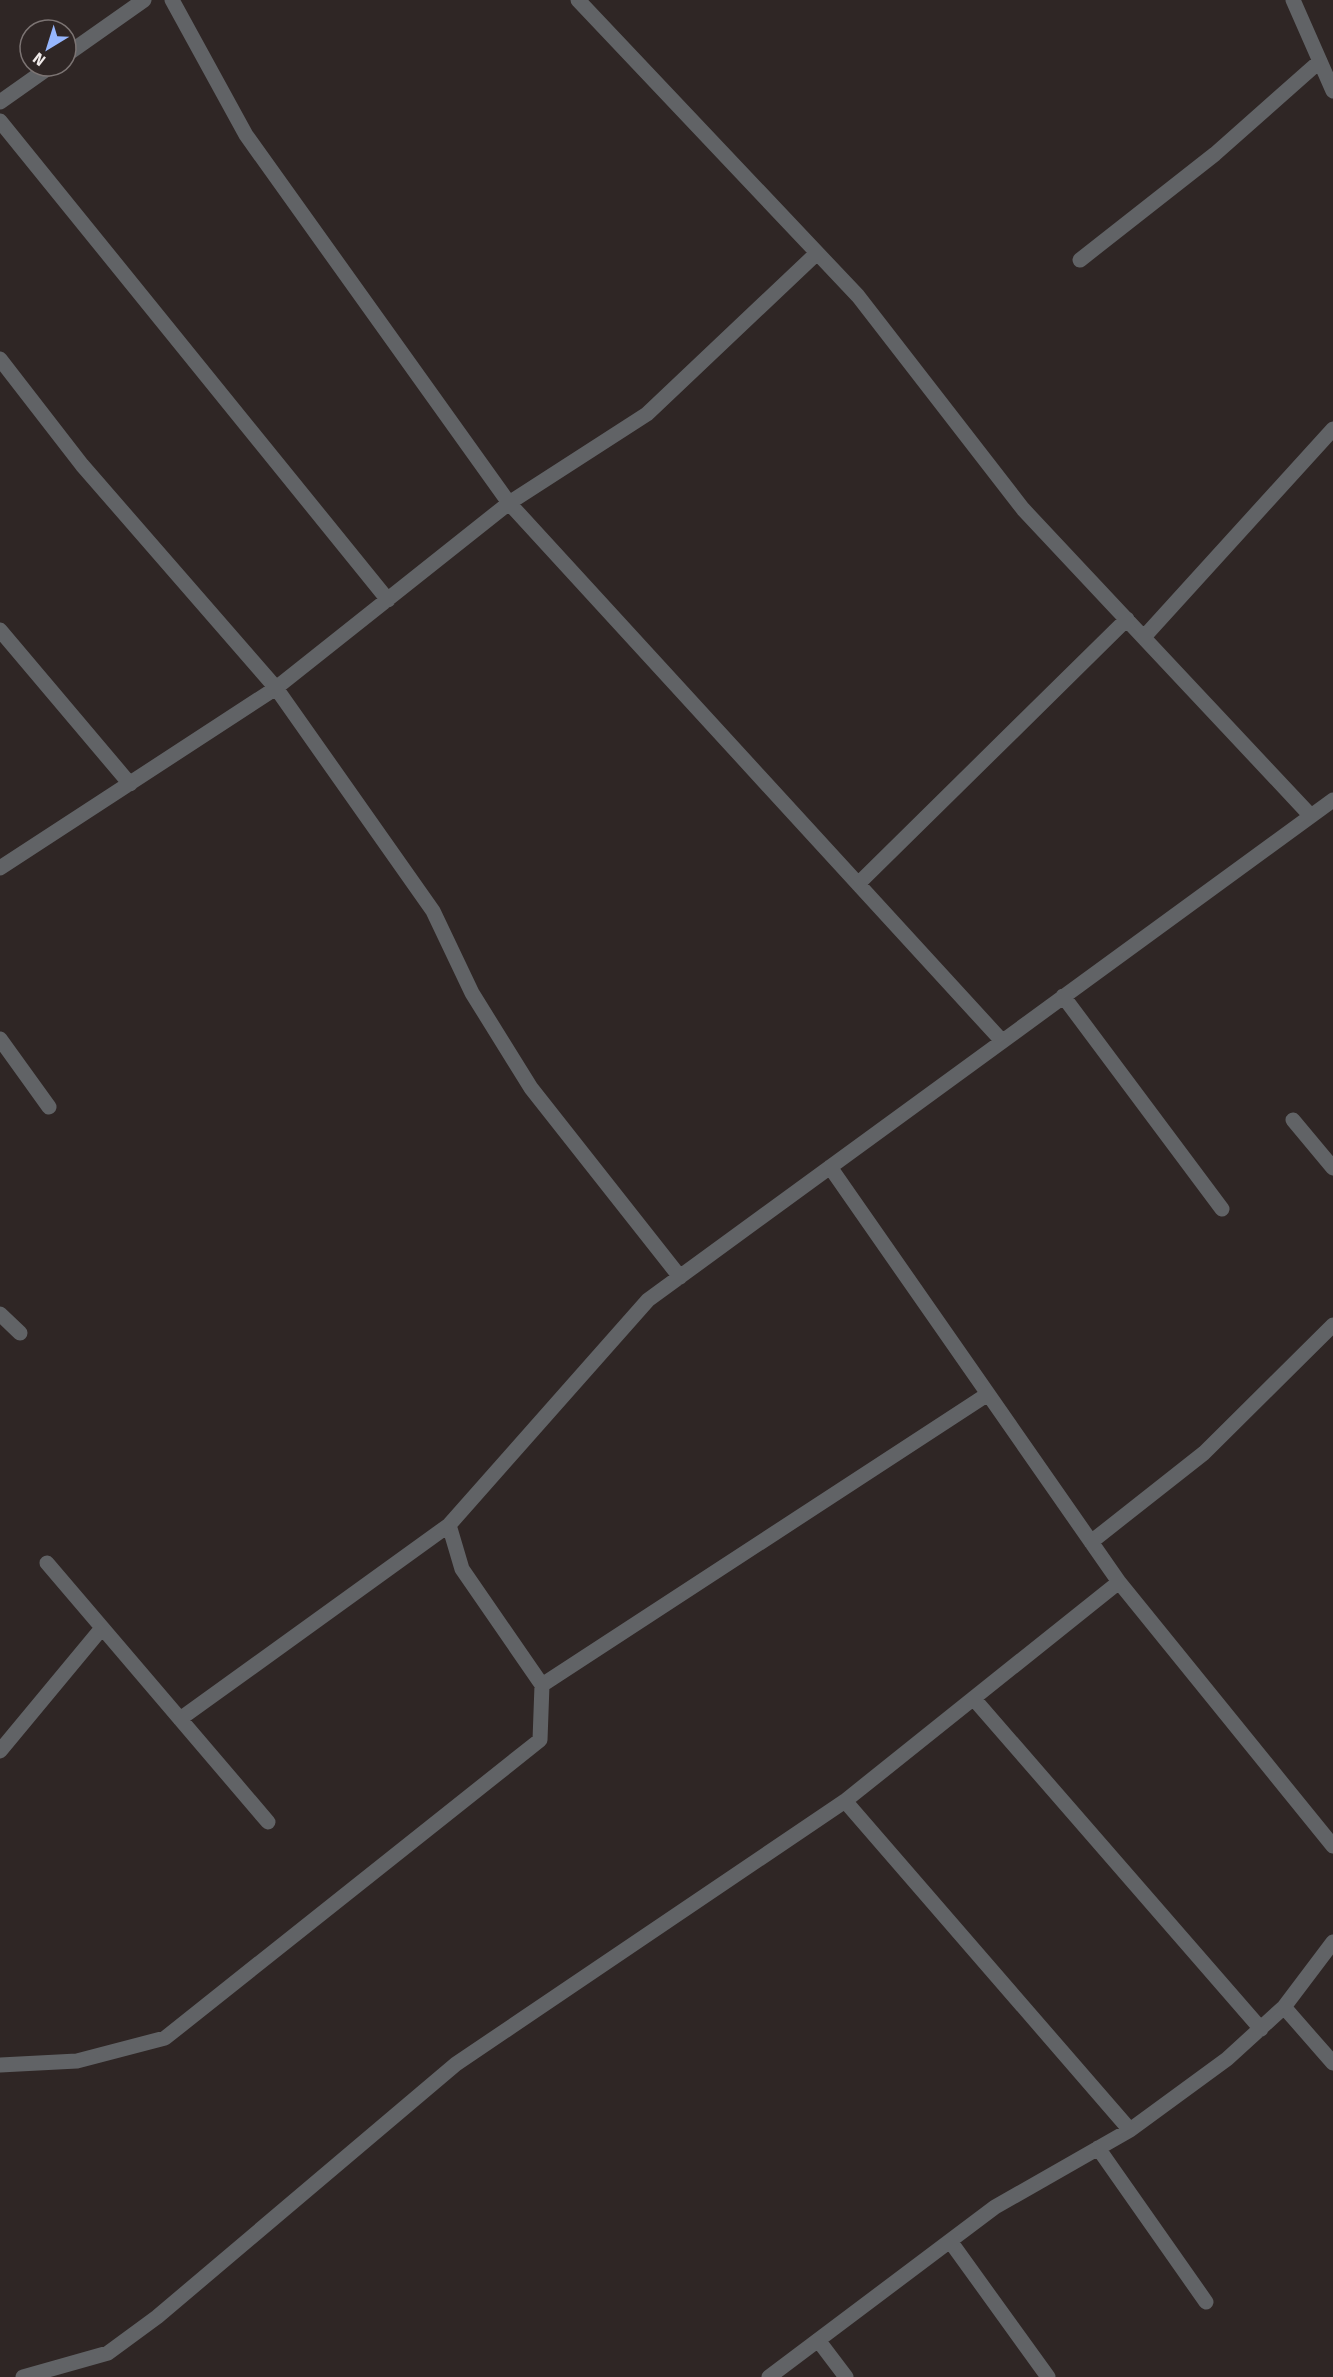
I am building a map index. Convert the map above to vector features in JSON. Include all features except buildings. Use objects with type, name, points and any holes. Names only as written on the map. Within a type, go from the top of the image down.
[{"type":"street","points":[[78,47],[144,0]]},
{"type":"street","points":[[172,0],[246,135],[509,503],[1002,1041]]},
{"type":"street","points":[[579,0],[858,297],[1023,509],[1310,815]]},
{"type":"street","points":[[1293,0],[1333,91]]},
{"type":"street","points":[[1080,261],[1215,154],[1320,61]]},
{"type":"street","points":[[0,102],[34,78]]},
{"type":"street","points":[[0,121],[388,600]]},
{"type":"street","points":[[0,868],[276,688],[509,503],[647,414],[817,253]]},
{"type":"street","points":[[0,359],[82,465],[276,688],[434,911],[472,993],[531,1088],[680,1277]]},
{"type":"street","points":[[1144,636],[1333,429]]},
{"type":"street","points":[[858,884],[1128,619]]},
{"type":"street","points":[[0,630],[130,784]]},
{"type":"street","points":[[180,1719],[448,1526],[648,1300],[1333,800]]},
{"type":"street","points":[[1063,996],[1222,1209]]},
{"type":"street","points":[[0,1040],[49,1107]]},
{"type":"street","points":[[1293,1120],[1333,1167]]},
{"type":"street","points":[[830,1167],[1119,1582],[1333,1846]]},
{"type":"street","points":[[0,1314],[20,1333]]},
{"type":"street","points":[[1091,1542],[1204,1453],[1333,1325]]},
{"type":"street","points":[[542,1685],[988,1394]]},
{"type":"street","points":[[0,2065],[77,2061],[165,2037],[540,1740],[542,1685],[462,1569],[448,1526]]},
{"type":"street","points":[[47,1563],[268,1822]]},
{"type":"street","points":[[23,2377],[108,2353],[157,2317],[456,2064],[845,1801],[1119,1582]]},
{"type":"street","points":[[0,1751],[102,1628]]},
{"type":"street","points":[[974,1698],[1261,2029]]},
{"type":"street","points":[[845,1801],[1130,2130]]},
{"type":"street","points":[[769,2377],[995,2206],[1130,2130],[1227,2059],[1284,2007],[1333,1942]]},
{"type":"street","points":[[1284,2007],[1333,2063]]},
{"type":"street","points":[[1098,2148],[1206,2302]]},
{"type":"street","points":[[950,2241],[1048,2377]]},
{"type":"street","points":[[819,2340],[846,2377]]}]
